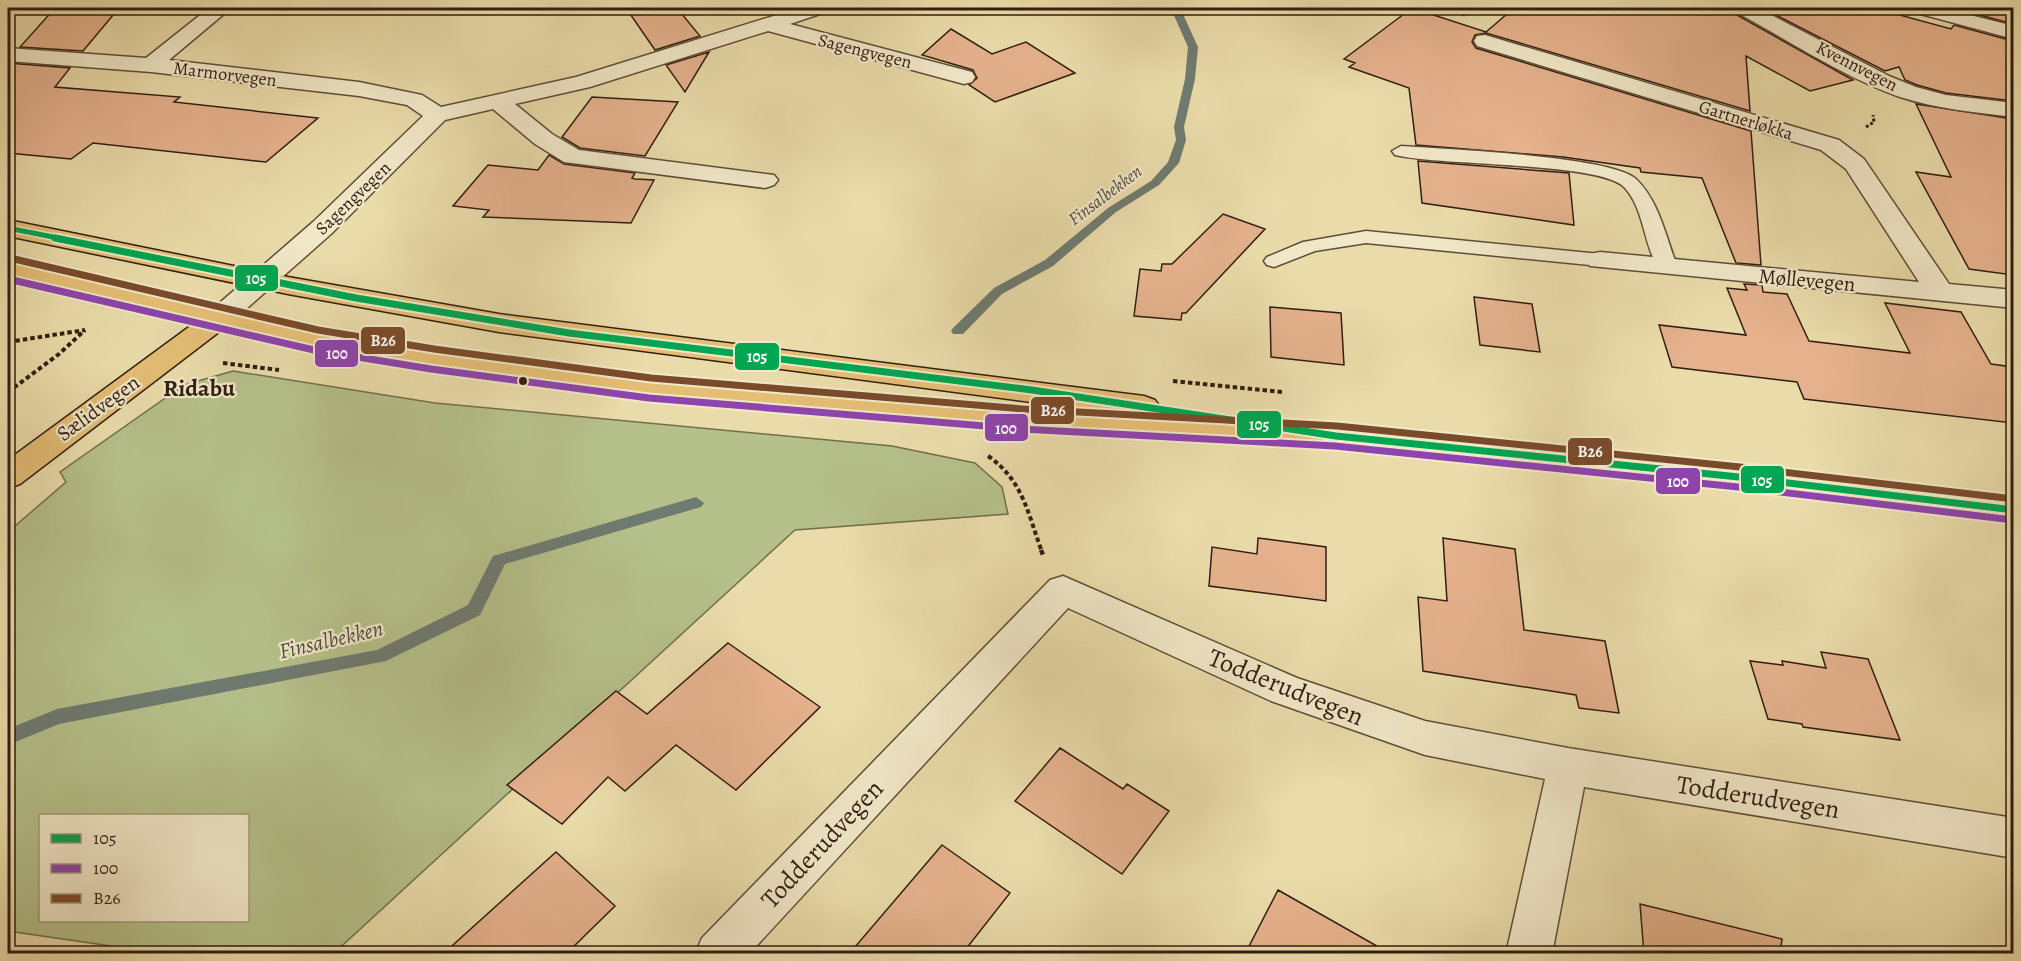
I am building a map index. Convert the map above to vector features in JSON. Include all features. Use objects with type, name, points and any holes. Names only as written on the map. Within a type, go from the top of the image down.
[{"type":"main road","points":[[8,228],[447,315],[568,333],[1032,390],[1336,436]]},
{"type":"main road","points":[[8,268],[315,340],[432,359],[651,388],[1022,419],[1336,436],[1739,477],[2013,510]]},
{"type":"main road","name":"Sælidvegen","points":[[8,476],[218,319]]},
{"type":"street","points":[[151,65],[221,8]]},
{"type":"street","name":"Kvennvegen","points":[[1743,8],[1881,81],[1908,92],[1946,102],[2013,110]]},
{"type":"street","points":[[1920,8],[2013,33]]},
{"type":"street","name":"Sagengvegen","points":[[218,319],[322,228],[437,115],[582,82],[809,9]]},
{"type":"street","name":"Sagengvegen","points":[[766,24],[964,78]]},
{"type":"street","name":"Gartnerløkka","points":[[1485,41],[1830,145],[1855,164],[1940,292]]},
{"type":"street","name":"Marmorvegen","points":[[8,55],[151,65],[386,93],[414,100],[437,115]]},
{"type":"street","points":[[499,102],[541,137],[573,156],[765,180]]},
{"type":"street","name":"Møllevegen","points":[[1600,260],[2013,299]]},
{"type":"street","name":"Todderudvegen","points":[[718,954],[1063,590],[1285,690],[1425,738],[1568,766],[2013,838]]},
{"type":"street","points":[[1529,954],[1568,766]]},
{"type":"lane","points":[[1401,151],[1581,167],[1607,171],[1624,178],[1638,193],[1667,266]]},
{"type":"lane","points":[[1274,261],[1310,246],[1366,237],[1600,260]]},
{"type":"path","points":[[1830,145],[1874,123],[1870,99],[1881,81]]},
{"type":"path","points":[[8,342],[73,330],[85,330],[59,354],[8,392]]},
{"type":"path","points":[[1161,380],[1292,394]]},
{"type":"green space","points":[[233,371],[435,403],[892,446],[975,463],[1002,487],[1008,514],[795,530],[333,954],[159,953],[8,931],[8,532],[66,482],[60,472],[184,385]]},
{"type":"building","points":[[55,8],[119,8],[83,51],[20,47]]},
{"type":"building","points":[[626,8],[677,8],[700,36],[655,50]]},
{"type":"building","points":[[1412,8],[1486,32],[1514,8],[1731,8],[1735,14],[1853,80],[1810,91],[1746,56],[1750,111],[1486,33],[1475,35],[1472,42],[1476,48],[1751,131],[1761,265],[1736,263],[1702,178],[1641,172],[1640,168],[1563,157],[1416,145],[1409,88],[1349,67],[1355,63],[1344,59]]},
{"type":"building","points":[[1762,8],[1874,8],[1951,29],[1954,25],[2013,41],[2013,101],[1946,93],[1917,85],[1905,80],[1899,67],[1885,71]]},
{"type":"building","points":[[1968,8],[2013,8],[2013,24],[1965,11]]},
{"type":"building","points":[[951,29],[992,54],[1026,42],[1075,73],[995,102],[969,85],[977,78],[973,70],[922,55]]},
{"type":"building","points":[[709,52],[685,92],[666,65]]},
{"type":"building","points":[[8,63],[70,68],[55,87],[180,97],[174,102],[318,118],[266,162],[93,143],[71,159],[8,153]]},
{"type":"building","points":[[592,97],[678,102],[645,156],[580,148],[562,137]]},
{"type":"building","points":[[1916,104],[2013,119],[2013,275],[1969,269],[1916,172],[1951,177]]},
{"type":"building","points":[[549,155],[564,164],[635,173],[632,178],[654,180],[631,223],[483,217],[489,210],[453,206],[488,165],[538,170]]},
{"type":"building","points":[[1418,161],[1569,173],[1574,225],[1422,203]]},
{"type":"building","points":[[1223,214],[1265,229],[1186,313],[1182,313],[1181,320],[1134,316],[1140,269],[1161,271],[1162,264],[1172,264]]},
{"type":"building","points":[[1744,284],[1762,285],[1763,292],[1787,294],[1809,341],[1910,353],[1885,303],[1961,312],[1991,364],[2013,367],[2013,423],[1804,399],[1797,382],[1672,367],[1659,325],[1746,335],[1727,288],[1747,290]]},
{"type":"building","points":[[1474,297],[1532,304],[1540,352],[1480,345]]},
{"type":"building","points":[[1270,307],[1341,313],[1344,365],[1271,357]]},
{"type":"building","points":[[1258,538],[1326,547],[1326,601],[1209,586],[1212,547],[1257,554]]},
{"type":"building","points":[[1443,538],[1515,549],[1524,630],[1605,641],[1619,713],[1579,708],[1576,695],[1423,671],[1418,597],[1447,601]]},
{"type":"building","points":[[728,643],[820,707],[736,790],[676,745],[625,791],[608,777],[562,824],[507,785],[616,691],[647,714]]},
{"type":"building","points":[[1821,652],[1868,659],[1900,740],[1803,727],[1802,724],[1768,719],[1750,661],[1783,665],[1782,661],[1826,668]]},
{"type":"building","points":[[1060,748],[1123,789],[1127,784],[1169,811],[1122,874],[1015,801]]},
{"type":"building","points":[[942,845],[1010,893],[962,954],[849,954]]},
{"type":"building","points":[[556,852],[615,906],[566,954],[443,954]]},
{"type":"building","points":[[1278,890],[1391,954],[1245,954]]},
{"type":"building","points":[[1640,904],[1782,939],[1780,954],[1644,954]]},
{"type":"waterway","name":"Finsalbekken","points":[[958,331],[998,291],[1049,263],[1112,210],[1155,183],[1173,163],[1181,140],[1179,127],[1190,79],[1193,47],[1177,11],[1181,8]]},
{"type":"waterway","name":"Finsalbekken","points":[[8,737],[57,717],[380,656],[474,610],[499,560],[696,503]]},
{"type":"transit line","name":"105","points":[[8,228],[356,298],[569,333],[1032,390],[1336,436],[1739,477],[2014,510]]},
{"type":"transit line","name":"B26","points":[[10,258],[318,330],[434,349],[651,378],[1023,409],[1337,426],[1740,467],[2014,499]]},
{"type":"transit line","name":"100","points":[[8,279],[314,350],[431,369],[649,398],[1021,429],[1335,446],[1738,487],[2013,520]]},
{"type":"district","name":"Ridabu","points":[[199,388]]}]
